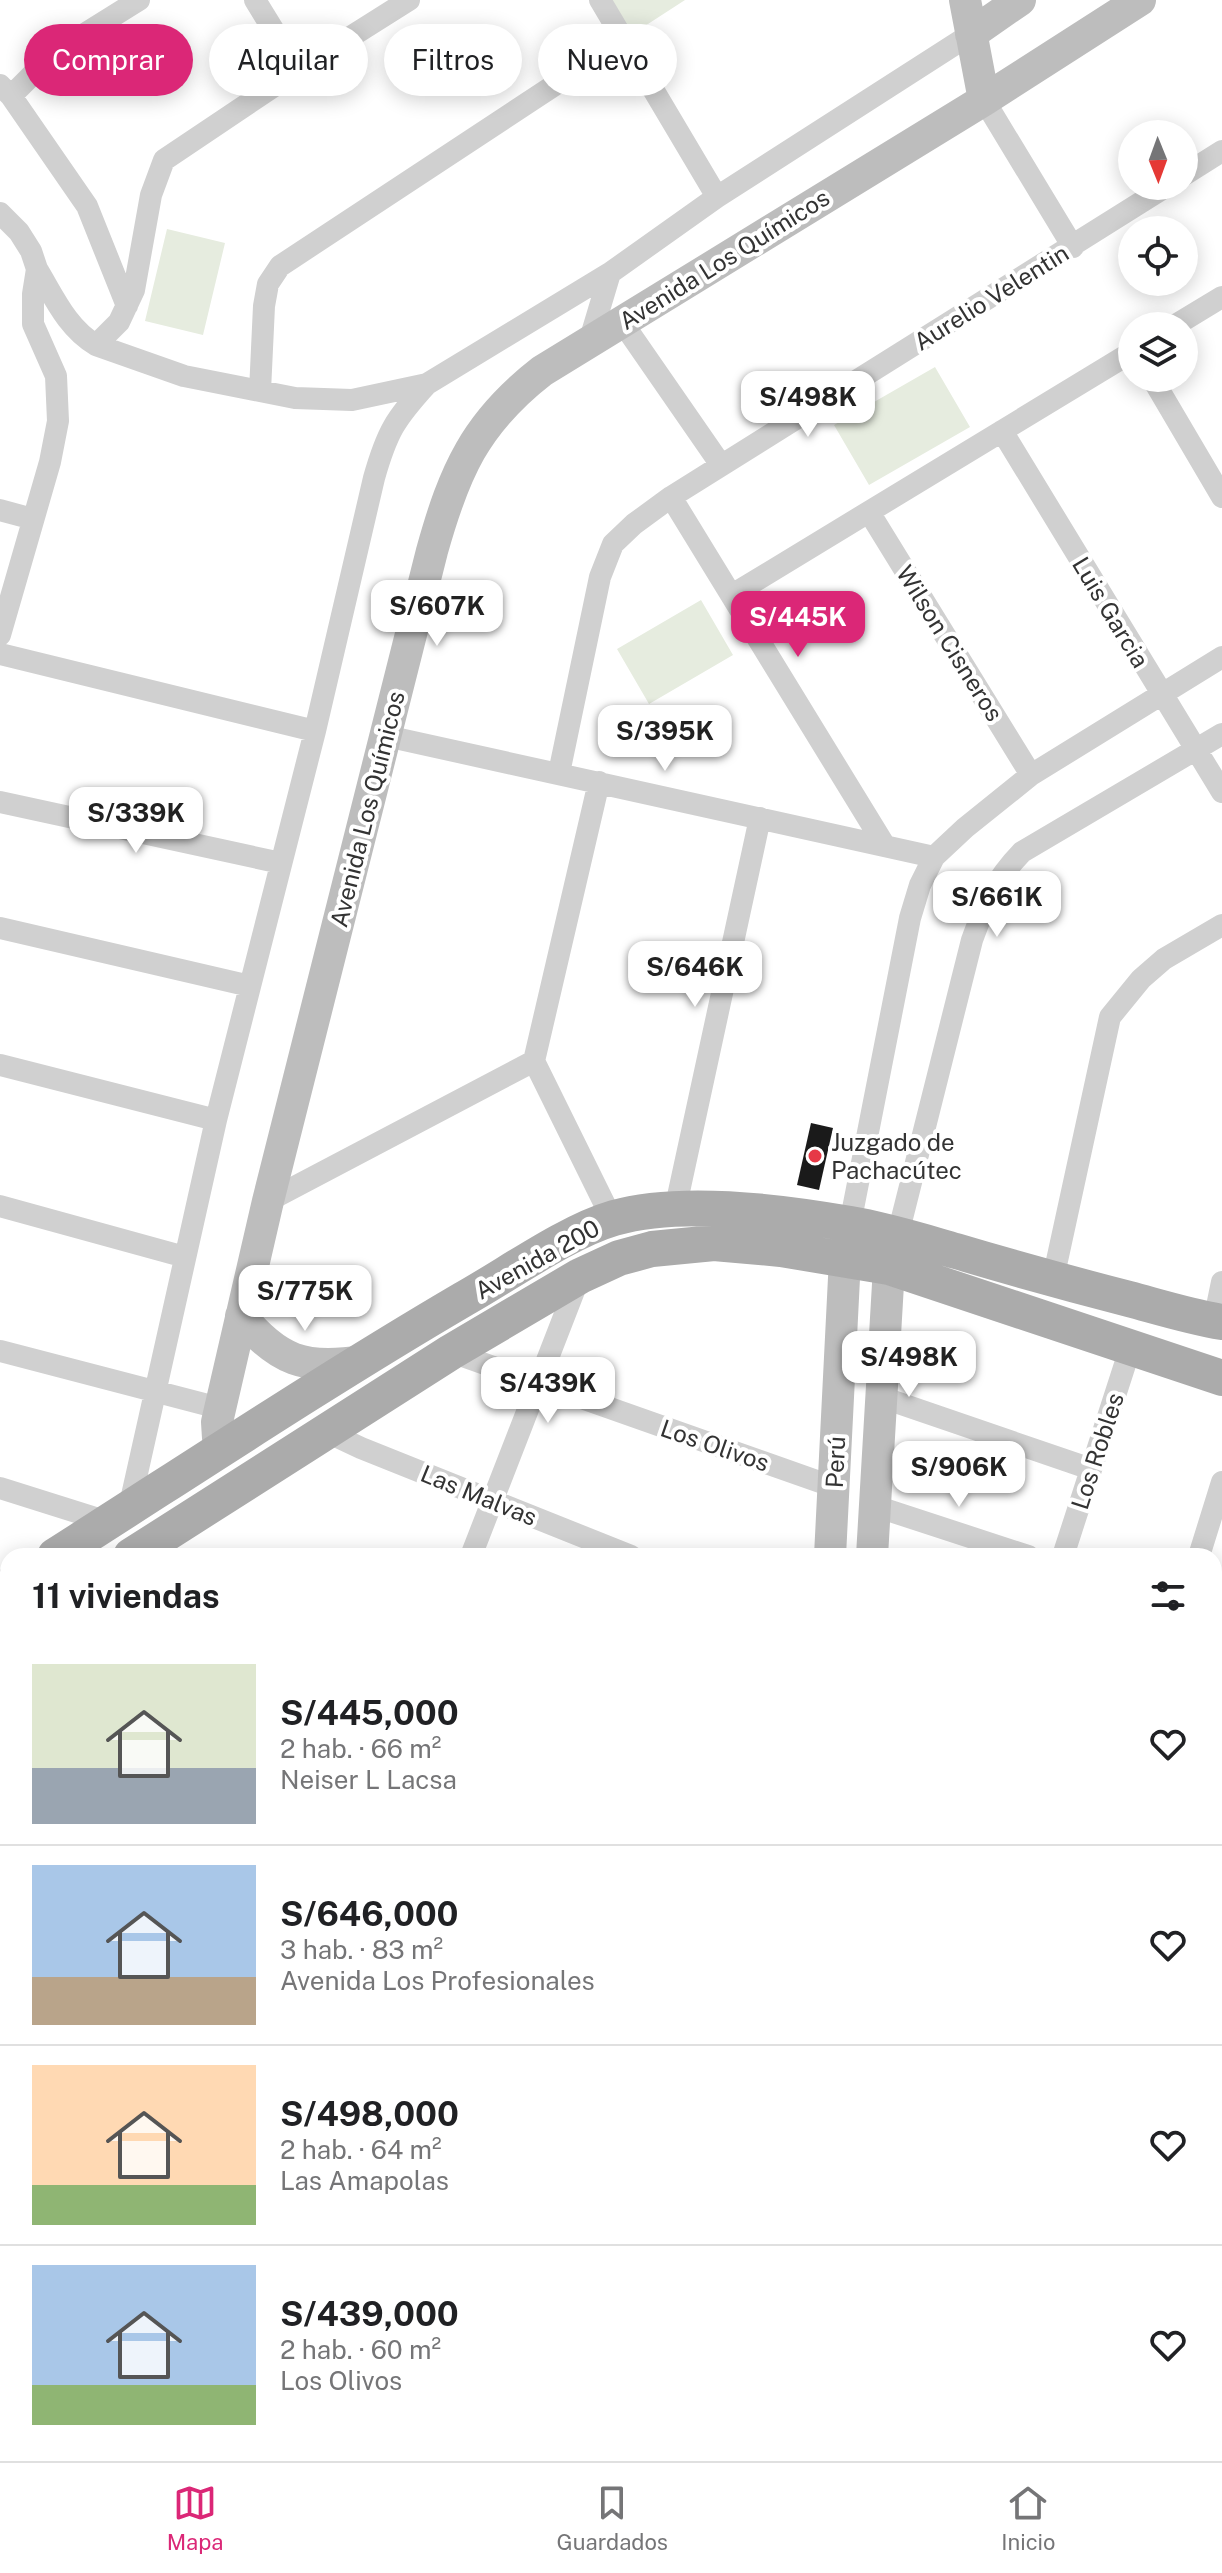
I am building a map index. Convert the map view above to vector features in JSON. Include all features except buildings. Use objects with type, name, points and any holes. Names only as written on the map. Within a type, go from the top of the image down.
[{"type":"main road","points":[[965,0],[984,100]]},
{"type":"main road","points":[[971,34],[1020,0]]},
{"type":"main road","name":"Avenida Los Químicos","points":[[224,1447],[218,1438],[219,1408],[268,1201],[442,514],[469,450],[489,421],[542,371],[984,100],[1140,0]]},
{"type":"main road","name":"Avenida 200","points":[[68,1548],[224,1447],[573,1236],[612,1219],[655,1210],[760,1213],[847,1241],[1053,1279],[1218,1321]]},
{"type":"main road","name":"Avenida 200","points":[[152,1548],[451,1352],[580,1276],[619,1258],[676,1245],[714,1243],[781,1249],[847,1241]]},
{"type":"main road","name":"Perú","points":[[830,1548],[847,1241]]},
{"type":"main road","name":"Avenida 200","points":[[893,1251],[1131,1346],[1222,1378]]},
{"type":"main road","name":"Perú","points":[[872,1548],[893,1251]]},
{"type":"main road","points":[[241,1316],[258,1337],[279,1353],[305,1363],[332,1366],[365,1361]]},
{"type":"street","points":[[127,306],[87,206],[6,91],[54,53],[139,0]]},
{"type":"street","points":[[255,0],[270,24]]},
{"type":"street","points":[[368,26],[409,0]]},
{"type":"street","points":[[600,0],[614,24]]},
{"type":"street","points":[[0,1488],[118,1516],[155,1391],[216,1120],[384,444],[399,415],[427,384],[610,273],[717,197],[971,34]]},
{"type":"street","points":[[96,345],[119,322],[134,290],[151,195],[164,160],[259,96]]},
{"type":"street","points":[[260,391],[264,306],[268,284],[280,266],[538,96]]},
{"type":"street","points":[[657,96],[717,197]]},
{"type":"street","points":[[984,100],[1073,247]]},
{"type":"street","points":[[1198,166],[1222,151]]},
{"type":"street","name":"Aurelio Velentin","points":[[559,773],[600,577],[613,544],[671,497],[1145,200]]},
{"type":"street","points":[[0,213],[19,232],[31,251],[37,269],[65,317],[96,345],[184,376],[295,398],[352,400],[427,384]]},
{"type":"street","points":[[0,635],[50,462],[58,421],[56,376],[33,324],[37,269]]},
{"type":"street","points":[[589,343],[610,273]]},
{"type":"street","points":[[1197,312],[1222,297]]},
{"type":"street","points":[[622,322],[721,465]]},
{"type":"street","points":[[732,595],[1118,361]]},
{"type":"street","points":[[1160,392],[1222,497]]},
{"type":"street","name":"Luis Garcia","points":[[1002,431],[1222,792]]},
{"type":"street","points":[[671,497],[885,846]]},
{"type":"street","points":[[0,510],[33,519]]},
{"type":"street","name":"Wilson Cisneros","points":[[869,512],[1031,775]]},
{"type":"street","points":[[0,654],[315,731]]},
{"type":"street","points":[[847,1241],[910,918],[920,885],[934,857],[1031,775],[1222,657]]},
{"type":"street","points":[[893,1251],[972,940],[986,901],[1002,873],[1022,852],[1222,734]]},
{"type":"street","points":[[386,736],[934,857]]},
{"type":"street","points":[[599,782],[534,1061],[612,1219]]},
{"type":"street","points":[[0,802],[281,863]]},
{"type":"street","points":[[675,1210],[760,818]]},
{"type":"street","points":[[1053,1279],[1110,1017],[1134,987],[1164,959],[1222,925]]},
{"type":"street","points":[[0,928],[250,986]]},
{"type":"street","points":[[268,1201],[534,1061]]},
{"type":"street","points":[[0,1065],[216,1120]]},
{"type":"street","points":[[0,1206],[185,1257]]},
{"type":"street","points":[[474,1548],[580,1276]]},
{"type":"street","points":[[1218,1321],[1222,1282]]},
{"type":"street","points":[[430,1320],[451,1352]]},
{"type":"street","name":"Los Robles","points":[[1066,1548],[1131,1346]]},
{"type":"street","points":[[0,1351],[219,1408]]},
{"type":"street","name":"Los Olivos","points":[[451,1352],[834,1487]]},
{"type":"street","points":[[881,1397],[1091,1469]]},
{"type":"street","name":"Las Malvas","points":[[327,1432],[611,1548]]},
{"type":"street","points":[[1201,1548],[1222,1482]]},
{"type":"street","points":[[875,1506],[1004,1548]]},
{"type":"shaded area","points":[[610,0],[685,0],[648,24],[624,24]]},
{"type":"shaded area","points":[[167,229],[225,243],[203,335],[145,321]]},
{"type":"shaded area","points":[[935,367],[970,427],[869,485],[834,425]]},
{"type":"shaded area","points":[[701,600],[733,655],[649,704],[617,649]]},
{"type":"place","name":"Juzgado de Pachacútec","points":[[815,1156]]}]
